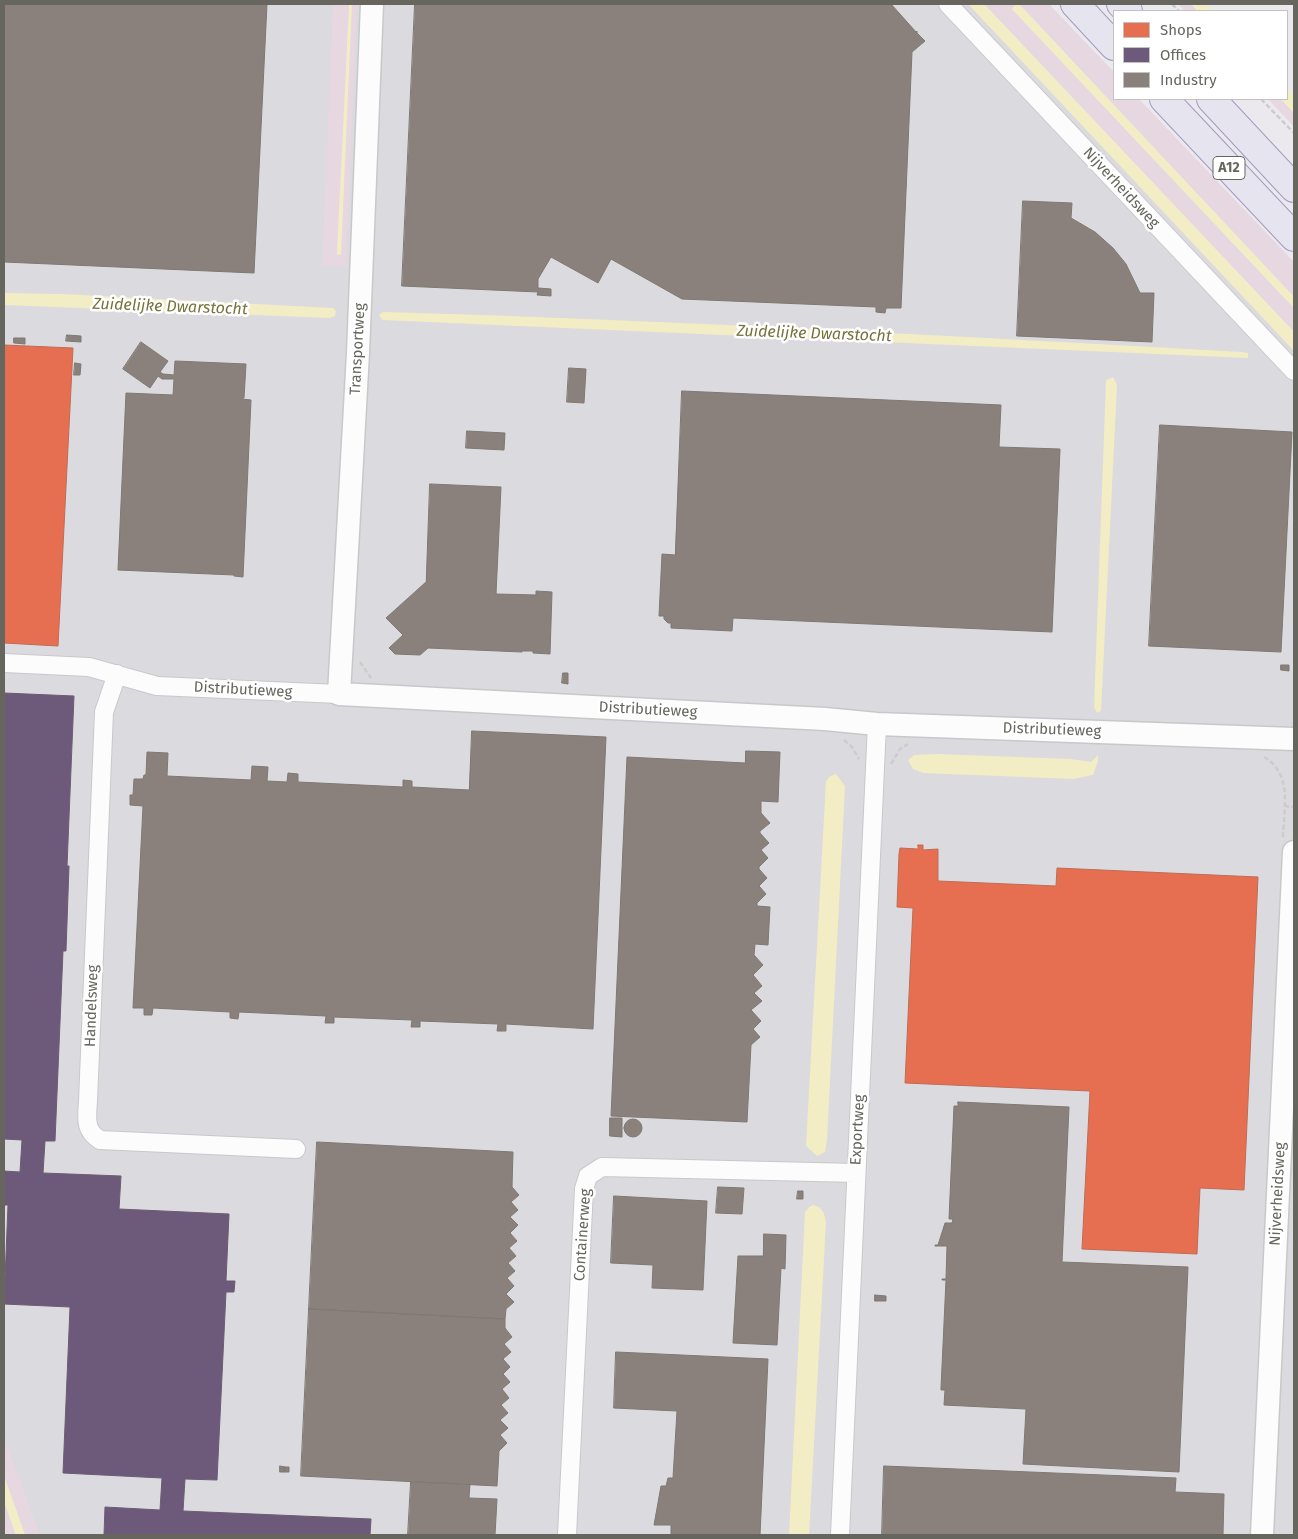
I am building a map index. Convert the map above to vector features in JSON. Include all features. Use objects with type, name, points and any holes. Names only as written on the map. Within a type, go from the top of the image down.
[{"type":"highway","points":[[1075,4],[1113,45]]},
{"type":"highway","name":"A12","points":[[1165,100],[1294,237]]},
{"type":"highway","name":"A12","points":[[1211,100],[1294,188]]},
{"type":"street","name":"Transportweg","points":[[339,694],[358,343],[372,4]]},
{"type":"street","name":"Nijverheidsweg","points":[[948,4],[1294,371]]},
{"type":"street","name":"Distributieweg","points":[[4,663],[89,667],[157,686],[825,719],[877,724],[1294,739]]},
{"type":"street","name":"Handelsweg","points":[[117,674],[104,712],[88,1127],[92,1135],[100,1140],[296,1149]]},
{"type":"street","name":"Exportweg","points":[[840,1535],[877,724]]},
{"type":"street","name":"Nijverheidsweg","points":[[1262,1535],[1294,852]]},
{"type":"street","name":"Containerweg","points":[[567,1535],[584,1189],[588,1176],[602,1167],[856,1172]]},
{"type":"path","points":[[1262,100],[1294,133]]},
{"type":"path","points":[[1284,806],[1294,806]]},
{"type":"shaded area","points":[[4,4],[983,4],[1294,333],[1294,1535],[30,1535],[4,1462]]},
{"type":"shaded area","points":[[333,4],[349,4],[339,255],[341,254],[352,4],[357,4],[346,266],[322,266]]},
{"type":"shaded area","points":[[984,4],[1016,4],[1012,9],[1294,308],[1294,332]]},
{"type":"shaded area","points":[[1019,4],[1049,4],[1113,71],[1113,100],[1140,100],[1294,262],[1294,297]]},
{"type":"shaded area","points":[[1178,4],[1191,4],[1197,10],[1184,10]]},
{"type":"shaded area","points":[[1269,100],[1282,100],[1294,113],[1294,127]]},
{"type":"shaded area","points":[[4,1437],[40,1535],[25,1535],[4,1476]]},
{"type":"shaded area","points":[[4,1501],[16,1535],[4,1535]]},
{"type":"water","points":[[349,4],[352,4],[341,254],[339,255],[337,254]]},
{"type":"water","points":[[968,4],[984,4],[1294,332],[1294,351]]},
{"type":"water","points":[[1016,4],[1019,4],[1294,297],[1294,308],[1012,9]]},
{"type":"water","points":[[1191,4],[1206,4],[1212,10],[1197,10]]},
{"type":"water","points":[[1288,89],[1294,96],[1294,113],[1282,100],[1288,100]]},
{"type":"water","name":"Zuidelijke Dwarstocht","points":[[4,293],[63,294],[333,308],[336,311],[335,316],[330,318],[4,305]]},
{"type":"water","name":"Zuidelijke Dwarstocht","points":[[383,312],[705,324],[1027,340],[1242,352],[1248,353],[1248,358],[382,320],[379,315]]},
{"type":"water","points":[[1113,377],[1117,385],[1101,711],[1097,713],[1094,707],[1106,380]]},
{"type":"water","points":[[937,754],[1071,759],[1091,762],[1098,755],[1098,761],[1093,775],[1074,779],[923,773],[913,769],[908,760],[914,755]]},
{"type":"water","points":[[836,774],[845,786],[827,1140],[825,1152],[817,1156],[806,1146],[826,781],[830,776]]},
{"type":"water","points":[[813,1205],[821,1209],[826,1222],[809,1535],[789,1535],[805,1212]]},
{"type":"water","points":[[4,1476],[25,1535],[16,1535],[4,1501]]},
{"type":"building: Shops","points":[[4,345],[73,348],[58,646],[4,643]]},
{"type":"building: Shops","points":[[918,845],[923,845],[923,850],[938,849],[938,881],[1056,886],[1057,868],[1258,877],[1244,1190],[1200,1188],[1197,1254],[1082,1249],[1090,1091],[905,1083],[913,908],[897,907],[899,854],[900,848],[918,849]]},
{"type":"building: Offices","points":[[4,693],[74,696],[67,866],[69,866],[66,951],[63,951],[55,1141],[45,1141],[43,1173],[121,1176],[119,1209],[229,1214],[226,1281],[235,1281],[234,1292],[226,1292],[217,1480],[185,1479],[183,1511],[371,1519],[370,1535],[104,1535],[105,1507],[160,1510],[162,1478],[63,1473],[70,1307],[4,1304],[8,1205],[4,1205],[4,1171],[20,1172],[22,1140],[4,1139]]},
{"type":"building: Industry","points":[[4,4],[267,4],[254,273],[4,262]]},
{"type":"building: Industry","points":[[415,4],[891,4],[925,41],[912,52],[901,308],[886,308],[885,313],[876,312],[876,307],[682,299],[611,259],[598,283],[551,257],[538,279],[538,288],[551,289],[551,296],[537,295],[538,292],[402,286]]},
{"type":"building: Industry","points":[[1023,201],[1072,203],[1071,218],[1095,232],[1113,248],[1126,264],[1140,293],[1154,293],[1152,342],[1017,336]]},
{"type":"building: Industry","points":[[67,335],[81,336],[81,342],[66,341]]},
{"type":"building: Industry","points":[[14,338],[25,338],[25,344],[14,343]]},
{"type":"building: Industry","points":[[141,342],[168,361],[160,372],[163,374],[174,375],[175,361],[246,364],[244,398],[242,399],[251,400],[243,577],[118,570],[126,393],[173,395],[174,379],[162,379],[158,376],[150,388],[123,369]]},
{"type":"building: Industry","points":[[75,363],[81,364],[80,375],[74,375]]},
{"type":"building: Industry","points":[[569,368],[586,369],[584,403],[567,402]]},
{"type":"building: Industry","points":[[682,391],[1001,405],[999,447],[1060,449],[1052,632],[733,618],[732,631],[671,628],[671,623],[664,619],[664,616],[659,616],[662,554],[675,555]]},
{"type":"building: Industry","points":[[1160,425],[1292,432],[1281,652],[1149,646]]},
{"type":"building: Industry","points":[[467,431],[505,433],[504,450],[466,448]]},
{"type":"building: Industry","points":[[430,484],[501,487],[496,594],[536,595],[536,591],[552,592],[550,654],[533,653],[533,651],[428,648],[420,655],[395,654],[389,648],[403,635],[386,618],[426,582]]},
{"type":"building: Industry","points":[[1281,665],[1289,665],[1289,671],[1281,670]]},
{"type":"building: Industry","points":[[563,673],[568,673],[568,684],[562,683]]},
{"type":"building: Industry","points":[[472,731],[606,737],[593,1029],[506,1024],[506,1031],[497,1031],[498,1024],[420,1021],[420,1027],[411,1027],[412,1020],[334,1017],[334,1023],[325,1023],[326,1016],[239,1012],[238,1019],[230,1018],[230,1012],[153,1008],[152,1015],[144,1015],[144,1008],[133,1008],[143,806],[130,805],[130,795],[133,795],[134,779],[143,779],[144,775],[146,775],[147,752],[168,753],[167,776],[251,780],[252,766],[268,767],[267,781],[287,782],[288,773],[298,774],[298,782],[403,787],[403,780],[412,781],[412,787],[469,790]]},
{"type":"building: Industry","points":[[746,751],[780,752],[778,802],[761,801],[761,813],[770,823],[760,831],[769,843],[761,850],[768,858],[759,867],[767,878],[759,886],[766,894],[757,903],[757,906],[770,907],[768,945],[755,944],[754,955],[763,965],[753,975],[762,986],[754,993],[762,1001],[751,1010],[761,1021],[753,1029],[760,1037],[751,1045],[747,1122],[611,1116],[627,757],[745,763]]},
{"type":"building: Industry","points":[[958,1102],[1069,1107],[1062,1262],[1188,1267],[1179,1472],[1023,1464],[1026,1409],[944,1405],[945,1390],[941,1390],[941,1388],[946,1280],[942,1279],[946,1279],[947,1246],[935,1245],[938,1245],[945,1223],[952,1223],[953,1219],[949,1219],[954,1106],[958,1106]]},
{"type":"building: Industry","points":[[610,1118],[622,1118],[622,1137],[610,1136]]},
{"type":"building: Industry","points":[[629,1119],[637,1119],[642,1124],[640,1135],[629,1137],[624,1132],[624,1124]]},
{"type":"building: Industry","points":[[317,1142],[513,1152],[512,1187],[519,1195],[511,1202],[518,1210],[510,1217],[518,1225],[510,1233],[517,1241],[509,1248],[516,1256],[508,1263],[515,1271],[507,1278],[514,1286],[506,1294],[514,1302],[506,1309],[505,1319],[309,1309]]},
{"type":"building: Industry","points":[[718,1187],[744,1188],[742,1214],[716,1213]]},
{"type":"building: Industry","points":[[798,1191],[803,1191],[803,1199],[797,1199]]},
{"type":"building: Industry","points":[[614,1196],[707,1201],[703,1290],[652,1288],[653,1265],[611,1263]]},
{"type":"building: Industry","points":[[764,1234],[786,1235],[785,1269],[781,1268],[777,1345],[733,1343],[738,1256],[763,1256]]},
{"type":"building: Industry","points":[[875,1295],[886,1296],[886,1301],[875,1301]]},
{"type":"building: Industry","points":[[309,1309],[505,1319],[505,1328],[512,1337],[504,1344],[511,1352],[503,1359],[510,1367],[503,1374],[510,1382],[502,1389],[509,1398],[501,1405],[508,1413],[500,1420],[508,1428],[500,1435],[507,1443],[499,1451],[497,1486],[301,1476]]},
{"type":"building: Industry","points":[[616,1352],[768,1359],[760,1535],[671,1535],[671,1525],[654,1525],[661,1486],[666,1486],[668,1478],[673,1478],[677,1411],[614,1408]]},
{"type":"building: Industry","points":[[280,1466],[285,1467],[284,1472],[280,1472]]},
{"type":"building: Industry","points":[[884,1466],[1176,1478],[1175,1492],[1224,1494],[1223,1535],[882,1535]]},
{"type":"building: Industry","points":[[285,1467],[289,1467],[289,1472],[284,1472]]},
{"type":"building: Industry","points":[[411,1482],[470,1484],[469,1498],[497,1499],[495,1535],[408,1535]]}]
